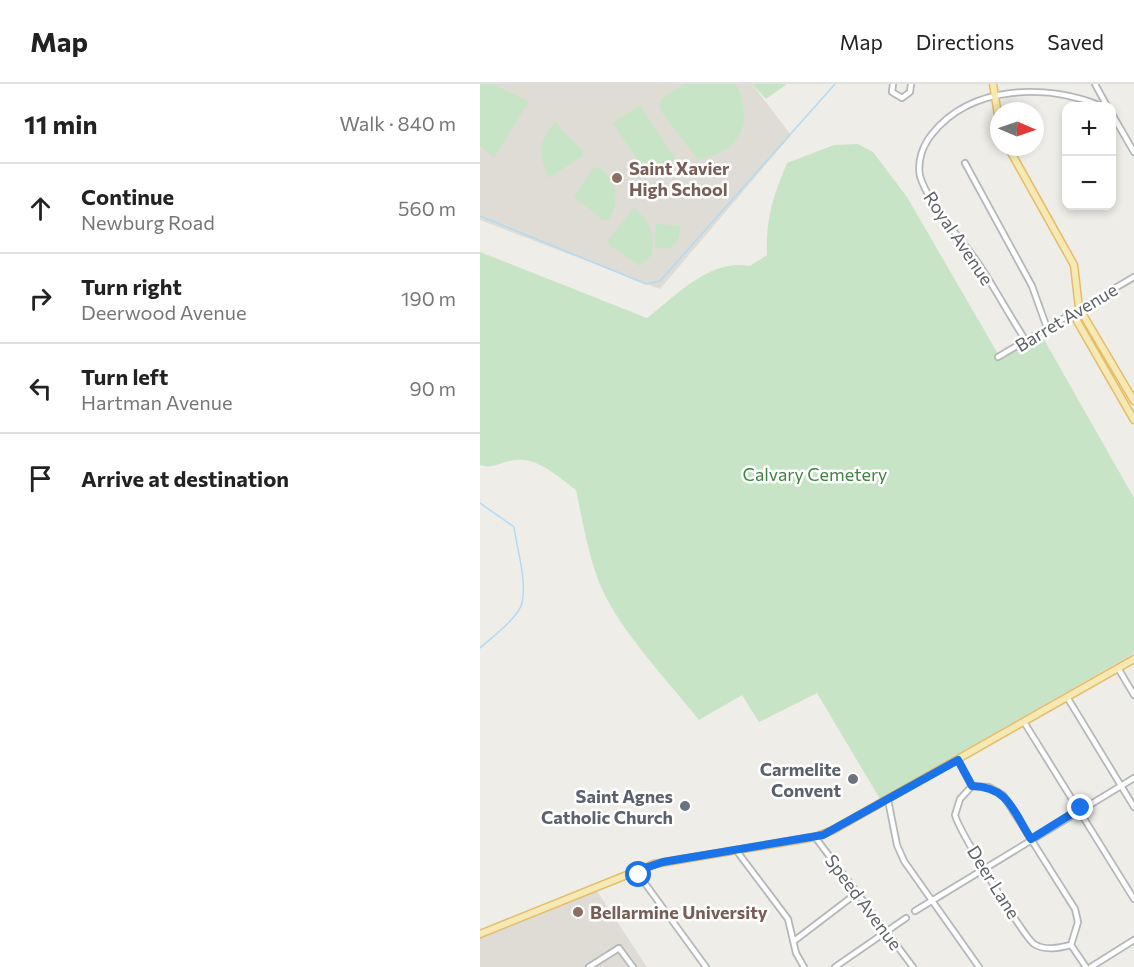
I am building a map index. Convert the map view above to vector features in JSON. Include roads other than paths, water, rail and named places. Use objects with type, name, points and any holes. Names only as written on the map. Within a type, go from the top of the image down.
[{"type":"main road","points":[[993,84],[995,102]]},
{"type":"main road","points":[[1013,156],[1074,265],[1079,308],[1077,321],[1134,420]]},
{"type":"main road","points":[[1079,308],[1134,401]]},
{"type":"main road","points":[[480,934],[663,862],[815,837],[844,825],[1134,659]]},
{"type":"street","points":[[893,84],[892,92],[902,98],[910,92],[911,84]]},
{"type":"street","points":[[1095,84],[1105,102]]},
{"type":"street","name":"Royal Avenue","points":[[1026,340],[990,281],[923,185],[920,174],[924,147],[943,121],[970,102],[994,94],[1023,88],[1045,87],[1071,93],[1092,102]]},
{"type":"street","points":[[1116,121],[1134,152]]},
{"type":"street","points":[[964,162],[1032,286],[1047,328]]},
{"type":"street","name":"Barret Avenue","points":[[998,357],[1134,277]]},
{"type":"street","points":[[1118,668],[1134,695]]},
{"type":"street","points":[[1067,697],[1134,807]]},
{"type":"street","points":[[1024,722],[1134,899]]},
{"type":"street","points":[[958,760],[972,786],[989,787],[1003,795],[1075,909],[1078,922],[1071,945],[1086,967]]},
{"type":"street","points":[[915,911],[1077,810],[1134,778]]},
{"type":"street","name":"Deer Lane","points":[[972,786],[960,799],[955,816],[985,868],[1030,940],[1048,949],[1071,945]]},
{"type":"street","points":[[888,800],[901,856],[979,967]]},
{"type":"street","name":"Speed Avenue","points":[[815,837],[913,967]]},
{"type":"street","points":[[736,850],[789,919],[796,953],[804,967]]},
{"type":"street","points":[[636,871],[706,967]]},
{"type":"street","points":[[794,941],[857,893]]},
{"type":"street","points":[[835,967],[885,930],[906,918]]},
{"type":"street","points":[[1091,967],[1134,940]]},
{"type":"street","points":[[590,967],[619,948],[633,967]]},
{"type":"waterway","points":[[480,216],[646,284],[660,281],[835,84]]},
{"type":"waterway","points":[[480,503],[514,527],[523,584],[522,603],[516,615],[480,648]]},
{"type":"place","name":"Saint Xavier High School","points":[[617,178]]},
{"type":"place","name":"Carmelite Convent","points":[[853,779]]},
{"type":"place","name":"Saint Agnes Catholic Church","points":[[685,806]]},
{"type":"place","name":"Bellarmine University","points":[[578,912]]},
{"type":"park label","name":"Calvary Cemetery","points":[[815,474]]}]
